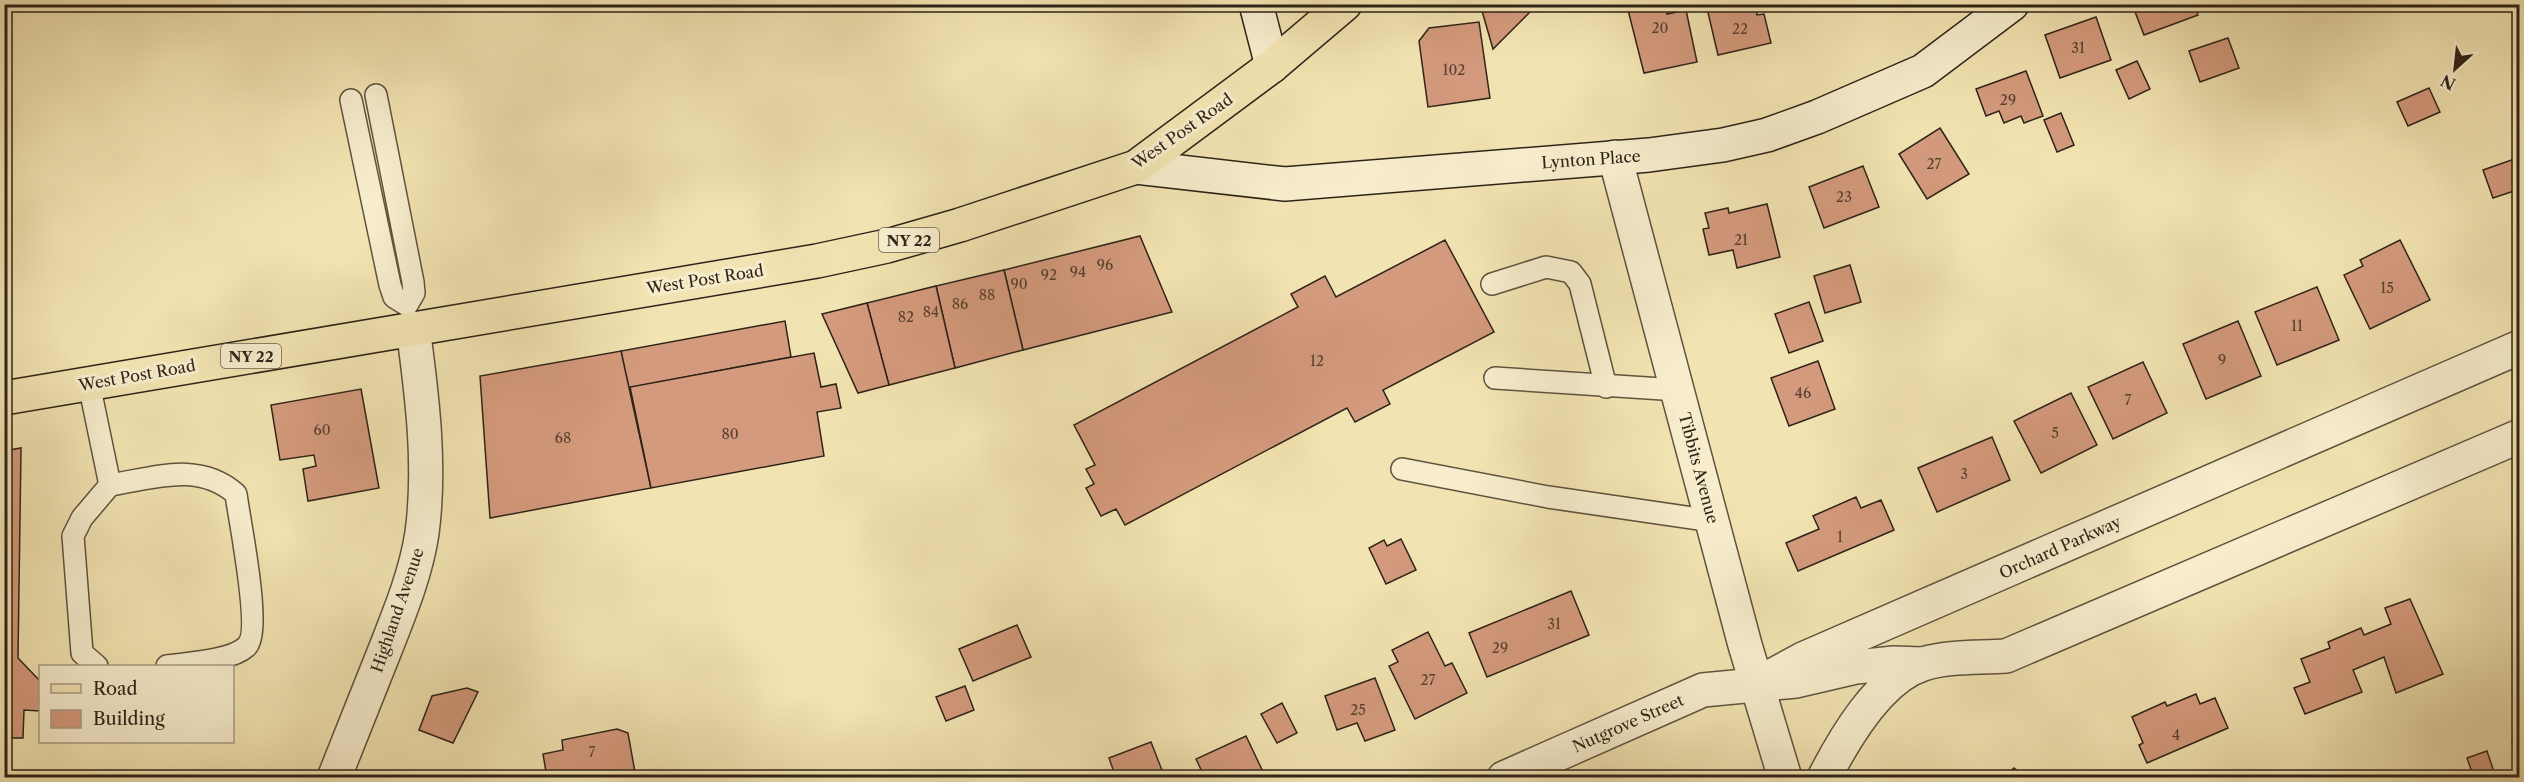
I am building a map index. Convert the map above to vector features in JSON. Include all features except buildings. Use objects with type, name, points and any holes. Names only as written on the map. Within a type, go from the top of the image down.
[{"type":"main road","name":"West Post Road","points":[[4,398],[89,384],[410,317],[817,261],[887,246],[960,225],[1136,167],[1272,66],[1345,4]]},
{"type":"street","points":[[1256,4],[1272,66]]},
{"type":"street","name":"Lynton Place","points":[[1136,167],[1285,184],[1615,158],[1723,145],[1817,117],[1923,71],[2012,4]]},
{"type":"street","name":"Tibbits Avenue","points":[[1615,158],[1757,684],[1785,777]]},
{"type":"street","name":"Highland Avenue","points":[[334,777],[397,621],[415,567],[422,533],[425,492],[422,402],[410,317]]},
{"type":"street","name":"Orchard Parkway","points":[[1757,684],[1814,655],[2520,347]]},
{"type":"street","points":[[1757,684],[1796,681],[1856,667],[1894,663],[1924,664],[2006,656],[2520,436]]},
{"type":"street","points":[[1824,777],[1852,730],[1881,693],[1904,672],[1924,664]]},
{"type":"street","name":"Nutgrove Street","points":[[1504,777],[1702,690],[1757,684]]},
{"type":"lane","points":[[376,95],[413,282],[414,293],[410,317]]},
{"type":"lane","points":[[351,99],[390,285],[394,297],[410,317]]},
{"type":"lane","points":[[1492,284],[1546,267],[1571,273],[1580,284],[1606,387]]},
{"type":"lane","points":[[1495,378],[1678,390]]},
{"type":"lane","points":[[89,384],[110,485]]},
{"type":"lane","points":[[1402,469],[1548,497],[1713,521]]},
{"type":"lane","points":[[96,665],[82,653],[73,536],[82,518],[110,485],[185,474],[207,476],[225,484],[236,494],[252,603],[252,630],[249,645],[236,654],[173,665]]}]
